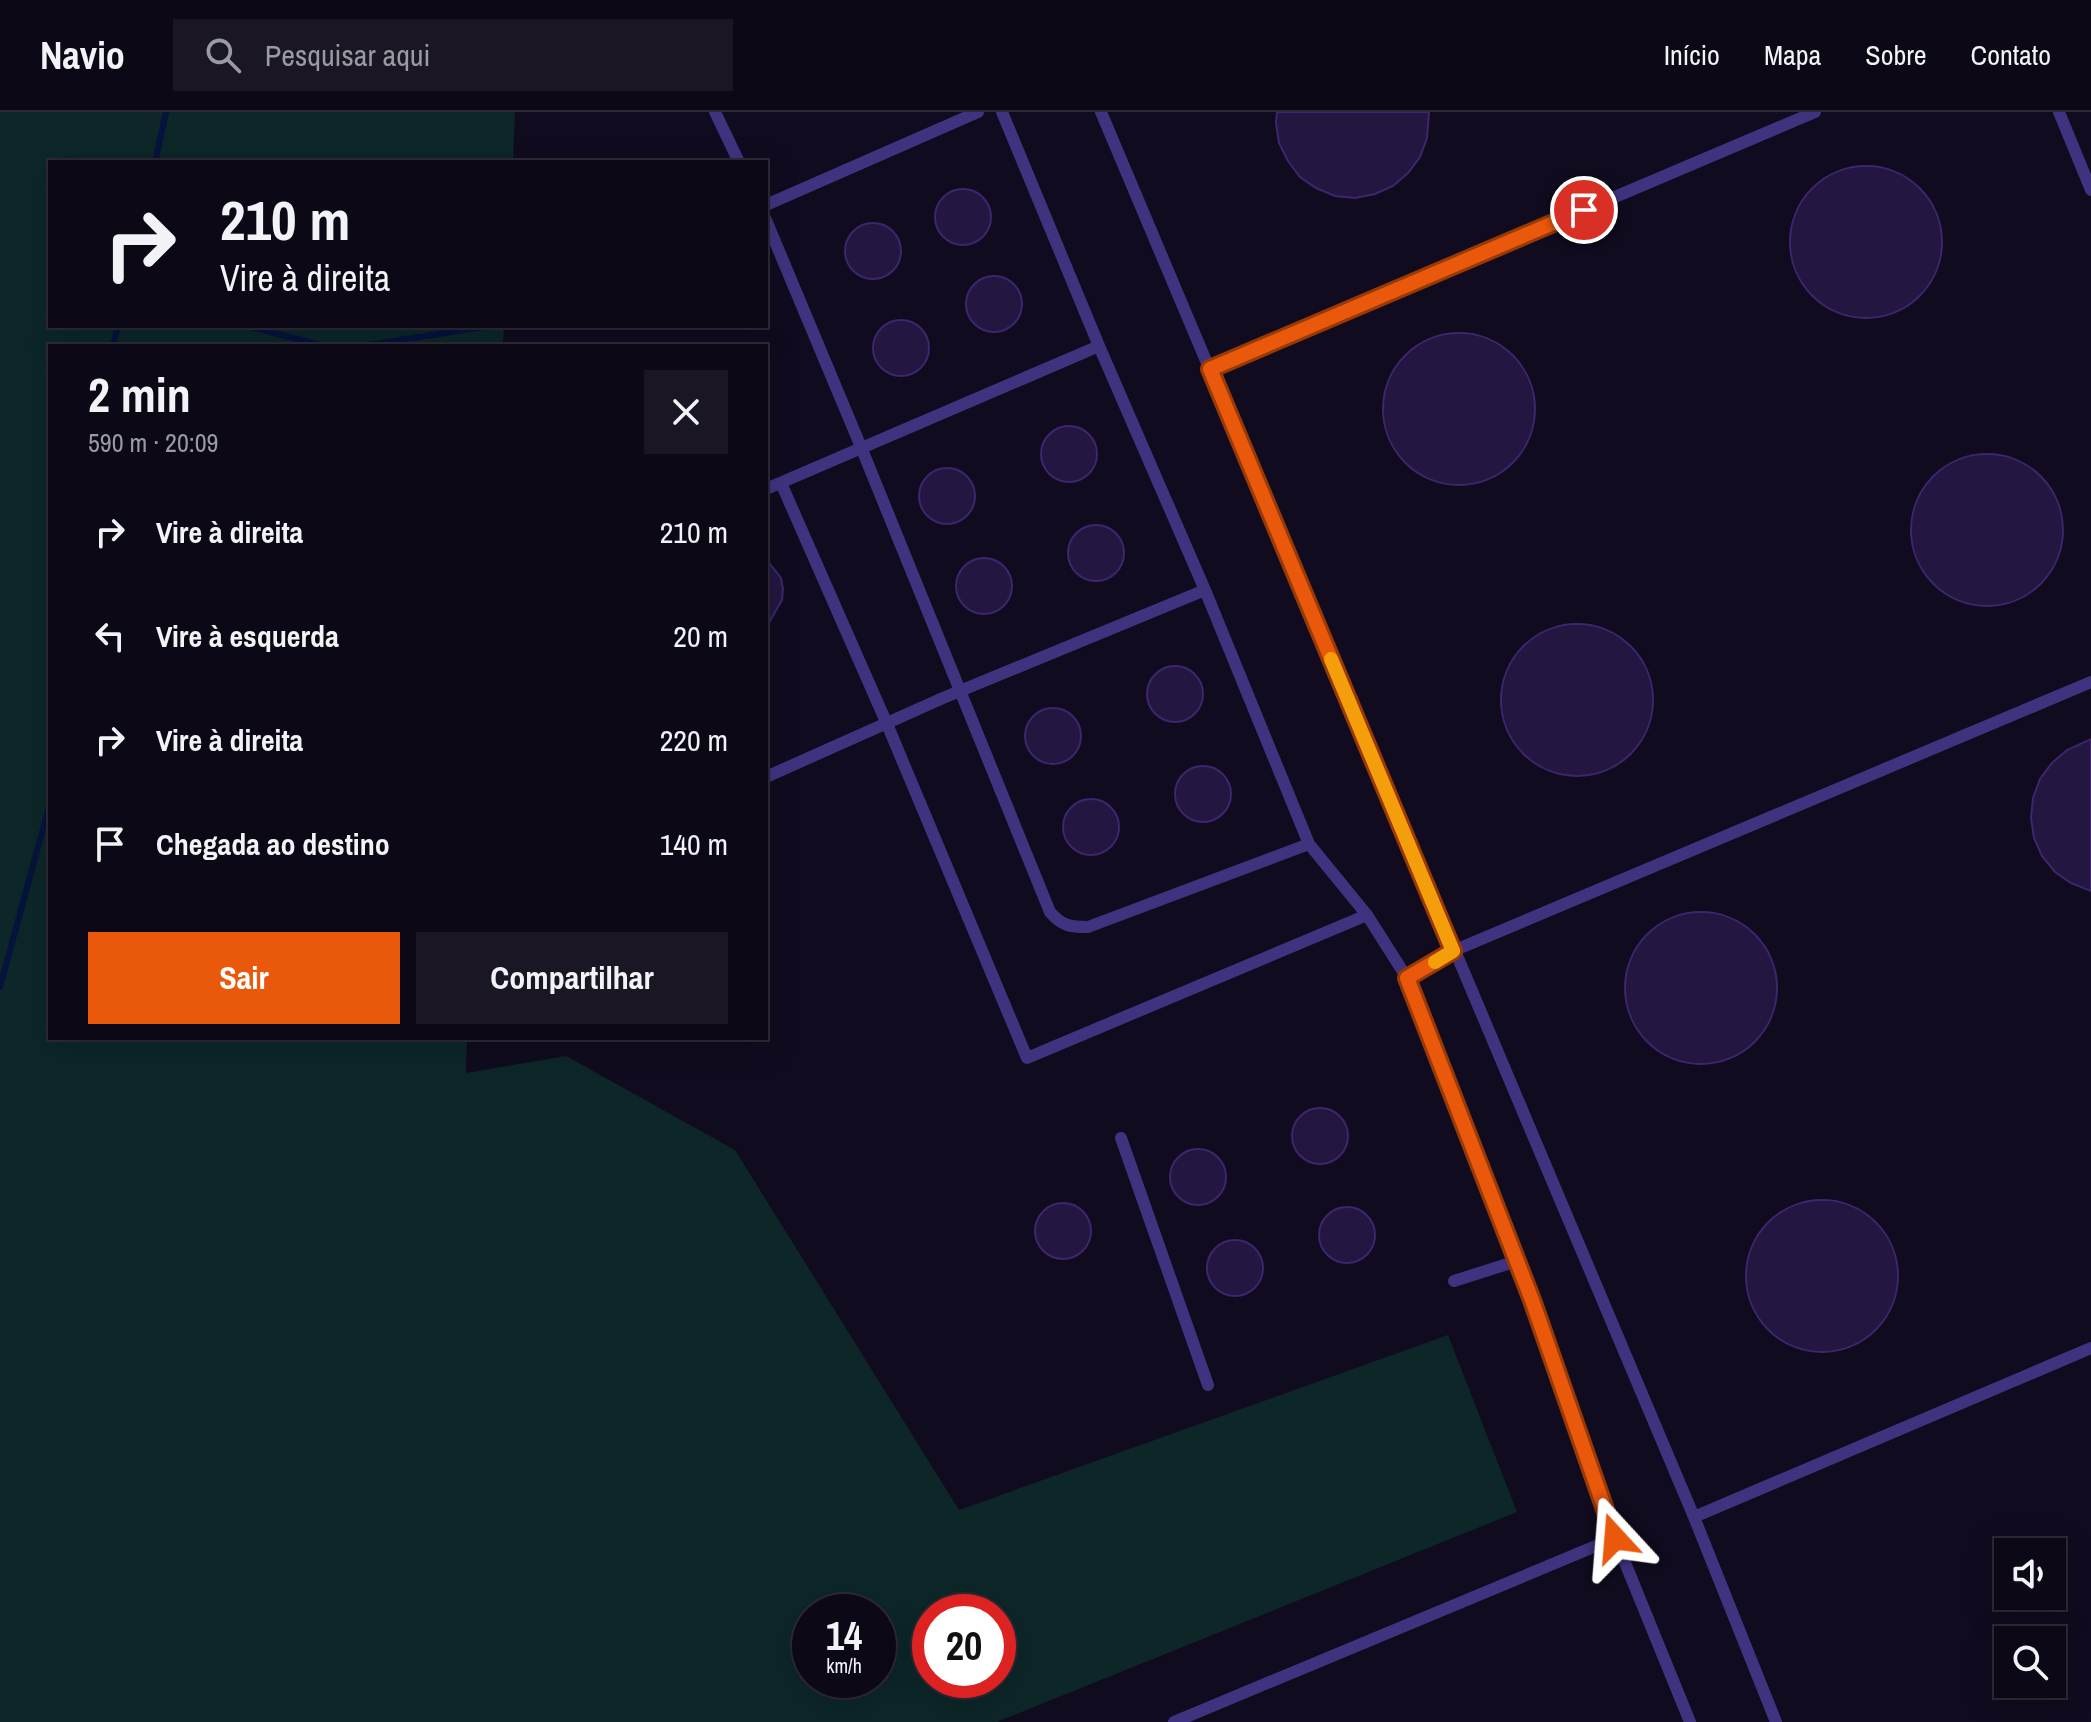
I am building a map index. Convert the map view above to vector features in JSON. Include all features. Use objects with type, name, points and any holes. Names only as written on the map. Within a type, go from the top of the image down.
[{"type":"lane","points":[[715,112],[738,160]]},
{"type":"lane","points":[[768,204],[978,112]]},
{"type":"lane","points":[[1002,112],[1309,844],[1367,915],[1407,978],[1517,1261],[1615,1538],[1690,1722]]},
{"type":"lane","points":[[1101,112],[1694,1517],[1776,1722]]},
{"type":"lane","points":[[1210,369],[1815,112]]},
{"type":"lane","points":[[2059,112],[2091,190]]},
{"type":"lane","points":[[768,225],[1050,912],[1058,921],[1072,927],[1088,927],[1309,844]]},
{"type":"lane","points":[[768,488],[1099,346]]},
{"type":"lane","points":[[781,483],[887,724],[1027,1058],[1367,915]]},
{"type":"lane","points":[[768,776],[943,698],[1205,590]]},
{"type":"lane","points":[[1407,978],[1453,951],[2091,682]]},
{"type":"lane","points":[[1121,1138],[1208,1385]]},
{"type":"lane","points":[[1454,1281],[1517,1261]]},
{"type":"lane","points":[[1694,1517],[2091,1348]]},
{"type":"lane","points":[[1174,1722],[1615,1538]]},
{"type":"green space","points":[[0,112],[515,112],[513,160],[48,160],[48,328],[504,328],[503,344],[48,344],[48,1040],[467,1040],[466,1073],[566,1056],[735,1150],[959,1510],[1448,1335],[1517,1512],[997,1722],[0,1722]]},
{"type":"building","points":[[1277,112],[1429,112],[1427,138],[1420,157],[1393,186],[1355,198],[1335,196],[1300,177],[1288,161],[1279,143]]},
{"type":"building","points":[[1866,166],[1895,172],[1920,188],[1936,213],[1942,242],[1936,271],[1920,296],[1895,312],[1866,318],[1837,312],[1812,296],[1796,271],[1790,242],[1796,213],[1812,188],[1837,172]]},
{"type":"building","points":[[963,189],[983,197],[991,217],[983,237],[963,245],[943,237],[935,217],[943,197]]},
{"type":"building","points":[[873,223],[893,231],[901,251],[893,271],[873,279],[853,271],[845,251],[853,231]]},
{"type":"building","points":[[994,276],[1014,284],[1022,304],[1014,324],[994,332],[974,324],[966,304],[974,284]]},
{"type":"building","points":[[901,320],[921,328],[929,348],[921,368],[901,376],[881,368],[873,348],[881,328]]},
{"type":"building","points":[[1459,333],[1488,339],[1513,355],[1529,380],[1535,409],[1529,438],[1513,463],[1488,479],[1459,485],[1430,479],[1405,463],[1389,438],[1383,409],[1389,380],[1405,355],[1430,339]]},
{"type":"building","points":[[1069,426],[1089,434],[1097,454],[1089,474],[1069,482],[1049,474],[1041,454],[1049,434]]},
{"type":"building","points":[[1987,454],[2016,460],[2041,476],[2057,501],[2063,530],[2057,559],[2041,584],[2016,600],[1987,606],[1958,600],[1933,584],[1917,559],[1911,530],[1917,501],[1933,476],[1958,460]]},
{"type":"building","points":[[947,468],[967,476],[975,496],[967,516],[947,524],[927,516],[919,496],[927,476]]},
{"type":"building","points":[[1096,525],[1116,533],[1124,553],[1116,573],[1096,581],[1076,573],[1068,553],[1076,533]]},
{"type":"building","points":[[984,558],[1004,566],[1012,586],[1004,606],[984,614],[964,606],[956,586],[964,566]]},
{"type":"building","points":[[768,562],[781,578],[782,600],[768,624]]},
{"type":"building","points":[[1577,624],[1606,630],[1631,646],[1647,671],[1653,700],[1647,729],[1631,754],[1606,770],[1577,776],[1548,770],[1523,754],[1507,729],[1501,700],[1507,671],[1523,646],[1548,630]]},
{"type":"building","points":[[1175,666],[1195,674],[1203,694],[1195,714],[1175,722],[1155,714],[1147,694],[1155,674]]},
{"type":"building","points":[[1053,708],[1073,716],[1081,736],[1073,756],[1053,764],[1033,756],[1025,736],[1033,716]]},
{"type":"building","points":[[2091,739],[2091,891],[2055,872],[2042,856],[2034,838],[2031,818],[2033,798],[2040,779],[2052,763],[2067,750]]},
{"type":"building","points":[[1203,766],[1223,774],[1231,794],[1223,814],[1203,822],[1183,814],[1175,794],[1183,774]]},
{"type":"building","points":[[1091,799],[1111,807],[1119,827],[1111,847],[1091,855],[1071,847],[1063,827],[1071,807]]},
{"type":"building","points":[[1701,912],[1730,918],[1755,934],[1771,959],[1777,988],[1771,1017],[1755,1042],[1730,1058],[1701,1064],[1672,1058],[1647,1042],[1631,1017],[1625,988],[1631,959],[1647,934],[1672,918]]},
{"type":"building","points":[[1320,1108],[1340,1116],[1348,1136],[1340,1156],[1320,1164],[1300,1156],[1292,1136],[1300,1116]]},
{"type":"building","points":[[1198,1149],[1218,1157],[1226,1177],[1218,1197],[1198,1205],[1178,1197],[1170,1177],[1178,1157]]},
{"type":"building","points":[[1822,1200],[1851,1206],[1876,1222],[1892,1247],[1898,1276],[1892,1305],[1876,1330],[1851,1346],[1822,1352],[1793,1346],[1768,1330],[1752,1305],[1746,1276],[1752,1247],[1768,1222],[1793,1206]]},
{"type":"building","points":[[1063,1203],[1083,1211],[1091,1231],[1083,1251],[1063,1259],[1043,1251],[1035,1231],[1043,1211]]},
{"type":"building","points":[[1347,1207],[1367,1215],[1375,1235],[1367,1255],[1347,1263],[1327,1255],[1319,1235],[1327,1215]]},
{"type":"building","points":[[1235,1240],[1255,1248],[1263,1268],[1255,1288],[1235,1296],[1215,1288],[1207,1268],[1215,1248]]},
{"type":"waterway","points":[[155,160],[166,112]]},
{"type":"waterway","points":[[114,344],[118,328]]},
{"type":"waterway","points":[[255,328],[316,344]]},
{"type":"waterway","points":[[374,344],[477,328]]},
{"type":"waterway","points":[[0,987],[48,810]]},
{"type":"slow traffic","points":[[1331,659],[1453,951],[1435,962]]},
{"type":"route","points":[[1584,210],[1210,369],[1453,951],[1407,978],[1532,1300],[1615,1538]]}]
